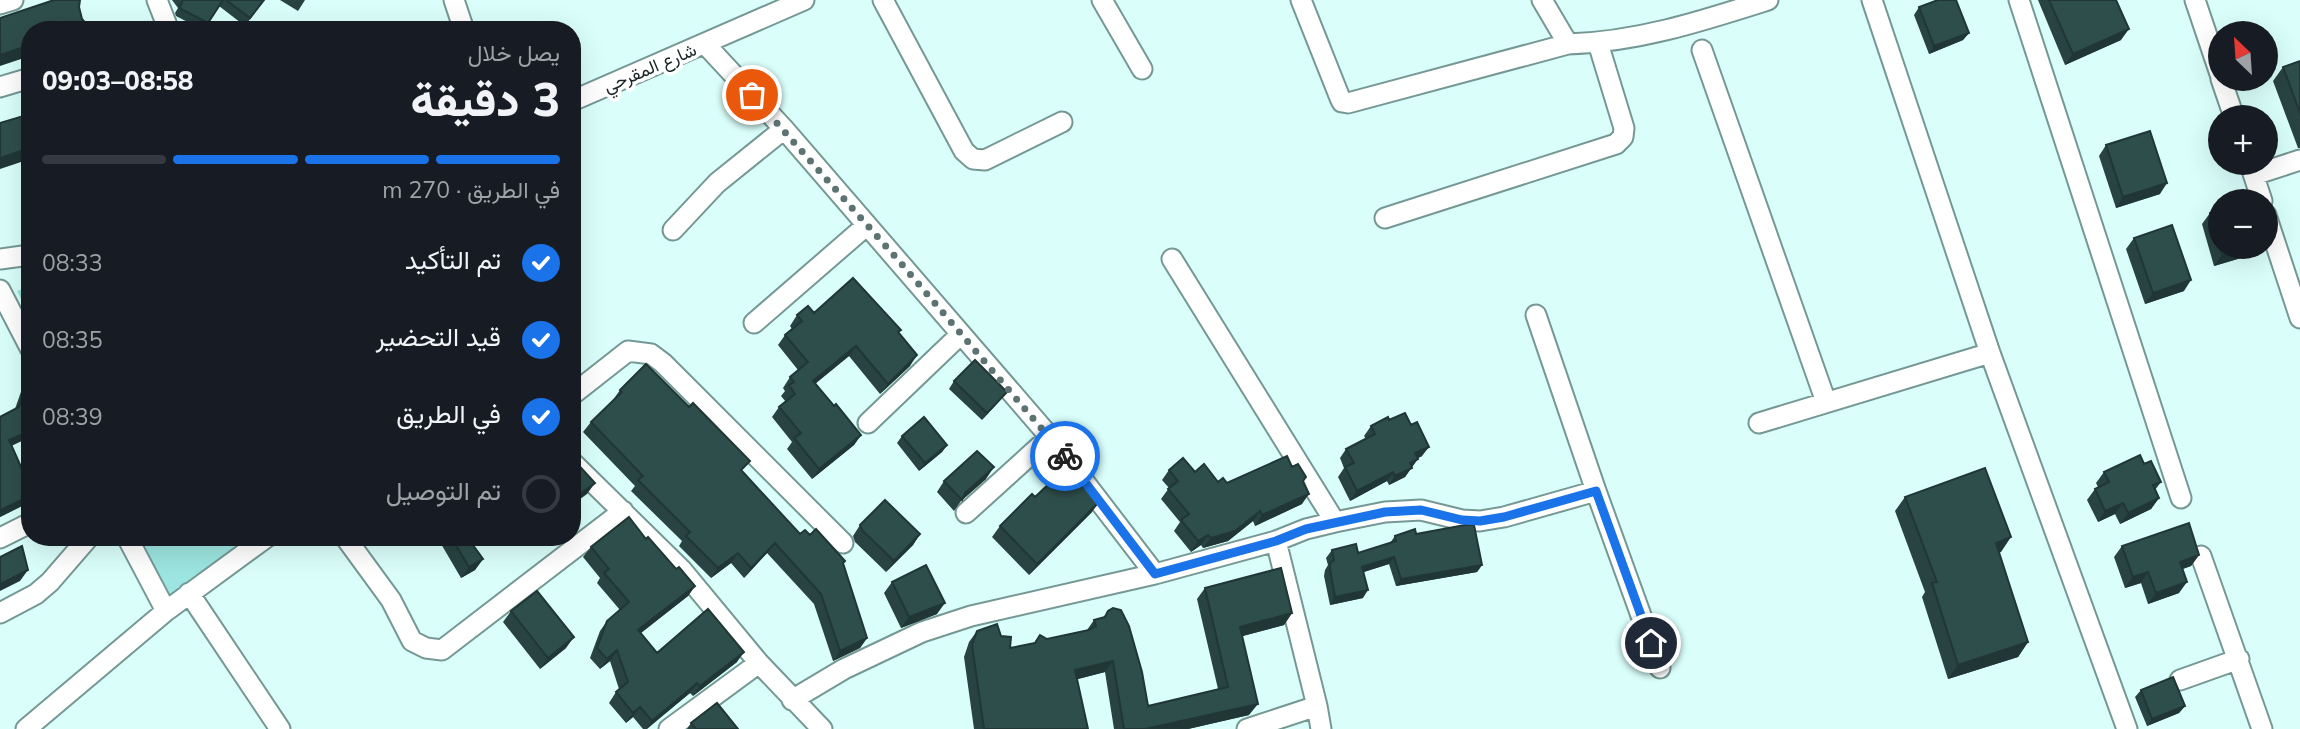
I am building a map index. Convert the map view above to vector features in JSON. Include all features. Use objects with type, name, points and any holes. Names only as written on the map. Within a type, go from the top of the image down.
[{"type":"street","points":[[0,4],[13,0]]},
{"type":"street","points":[[157,0],[164,21]]},
{"type":"street","points":[[454,0],[461,21]]},
{"type":"street","points":[[705,44],[778,5],[804,0]]},
{"type":"street","points":[[883,0],[964,151],[973,159],[985,160],[1062,122]]},
{"type":"street","points":[[1102,0],[1142,69]]},
{"type":"street","points":[[1301,0],[1342,102],[1348,103],[1568,44],[1598,43],[1684,27],[1768,0]]},
{"type":"street","points":[[1542,0],[1568,44]]},
{"type":"street","points":[[1872,0],[1990,353],[2127,729]]},
{"type":"street","points":[[2019,0],[2181,498]]},
{"type":"street","points":[[2195,0],[2208,39]]},
{"type":"street","points":[[1385,218],[1616,144],[1623,137],[1624,128],[1598,43]]},
{"type":"street","name":"شارع المقرحي","points":[[581,97],[705,44],[784,129],[1050,437],[1155,574]]},
{"type":"street","points":[[1702,50],[1826,402]]},
{"type":"street","points":[[0,87],[21,81]]},
{"type":"street","points":[[673,230],[717,183],[784,129]]},
{"type":"street","points":[[2278,164],[2300,160]]},
{"type":"street","points":[[754,323],[867,225]]},
{"type":"street","points":[[2278,251],[2300,318]]},
{"type":"street","points":[[0,259],[21,256]]},
{"type":"street","points":[[1172,259],[1335,522]]},
{"type":"street","points":[[0,290],[21,331]]},
{"type":"street","points":[[1536,315],[1660,668]]},
{"type":"street","points":[[868,423],[961,334]]},
{"type":"street","points":[[581,388],[628,351],[651,354],[843,543]]},
{"type":"street","points":[[1759,423],[1990,353]]},
{"type":"street","points":[[967,513],[1050,437]]},
{"type":"street","points":[[581,471],[681,570],[759,663],[822,729]]},
{"type":"street","points":[[792,700],[844,669],[922,632],[971,616],[1155,574],[1276,541],[1306,529],[1385,512],[1421,510],[1462,520],[1480,521],[1504,517],[1596,491]]},
{"type":"street","points":[[581,543],[623,511]]},
{"type":"street","points":[[0,538],[21,528]]},
{"type":"street","points":[[1276,541],[1321,729]]},
{"type":"street","points":[[0,613],[36,594],[81,546]]},
{"type":"street","points":[[132,546],[166,611]]},
{"type":"street","points":[[26,729],[166,611],[254,546]]},
{"type":"street","points":[[352,546],[391,600],[412,640],[426,648],[442,650],[577,546]]},
{"type":"street","points":[[2201,556],[2262,729]]},
{"type":"street","points":[[189,593],[280,729]]},
{"type":"street","points":[[2180,680],[2239,659]]},
{"type":"street","points":[[669,729],[759,663]]},
{"type":"street","points":[[1247,729],[1317,706]]},
{"type":"shaded area","points":[[141,546],[244,546],[168,601]]},
{"type":"building","points":[[54,0],[80,0],[79,7],[84,21],[21,21],[21,48],[0,55],[0,18]]},
{"type":"building","points":[[183,0],[223,0],[209,21],[204,21],[180,6]]},
{"type":"building","points":[[226,0],[264,0],[250,18]]},
{"type":"building","points":[[1938,0],[1956,0],[1969,33],[1934,46],[1919,7]]},
{"type":"building","points":[[2049,0],[2116,0],[2129,29],[2073,54]]},
{"type":"building","points":[[2300,61],[2300,113],[2283,67]]},
{"type":"building","points":[[21,117],[21,151],[0,158],[0,123]]},
{"type":"building","points":[[2150,131],[2167,183],[2123,197],[2106,145]]},
{"type":"building","points":[[2172,225],[2191,280],[2153,293],[2134,238]]},
{"type":"building","points":[[853,278],[901,330],[898,332],[917,355],[888,384],[856,346],[813,381],[861,435],[819,469],[794,438],[801,433],[779,407],[795,394],[789,385],[794,382],[790,377],[808,362],[785,335],[802,321],[797,315],[808,306],[814,313]]},
{"type":"building","points":[[975,360],[1007,392],[987,413],[954,381]]},
{"type":"building","points":[[646,364],[689,407],[693,403],[750,461],[741,470],[800,534],[805,530],[810,535],[816,529],[845,561],[843,563],[867,638],[840,651],[821,594],[775,543],[751,568],[738,553],[718,568],[686,536],[690,532],[638,480],[643,476],[591,422]]},
{"type":"building","points":[[21,401],[21,435],[9,440],[21,467],[21,500],[0,510],[0,417],[19,407]]},
{"type":"building","points":[[1405,413],[1411,425],[1417,422],[1429,447],[1415,453],[1418,459],[1410,463],[1412,468],[1395,476],[1393,472],[1357,491],[1345,467],[1354,463],[1346,449],[1375,434],[1371,426],[1388,417],[1389,420]]},
{"type":"building","points":[[924,417],[947,445],[925,463],[902,436]]},
{"type":"building","points":[[977,451],[994,467],[965,493],[962,500],[944,481]]},
{"type":"building","points":[[2140,455],[2144,464],[2151,461],[2161,482],[2153,485],[2159,498],[2128,513],[2123,503],[2105,511],[2095,489],[2109,482],[2104,472]]},
{"type":"building","points":[[1287,456],[1292,467],[1298,464],[1306,477],[1303,481],[1309,494],[1262,515],[1260,511],[1235,531],[1211,538],[1208,535],[1198,541],[1181,520],[1189,514],[1168,489],[1178,481],[1169,470],[1183,458],[1195,472],[1204,464],[1218,482],[1223,478],[1227,483]]},
{"type":"building","points":[[1071,463],[1100,501],[1037,564],[1000,526],[1032,494],[1035,497]]},
{"type":"building","points":[[581,468],[595,483],[581,493]]},
{"type":"building","points":[[1985,468],[2011,537],[1996,543],[2028,642],[1958,665],[1932,583],[1937,582],[1905,497]]},
{"type":"building","points":[[885,500],[920,534],[894,561],[860,525]]},
{"type":"building","points":[[629,517],[646,539],[648,537],[695,586],[638,630],[657,653],[708,609],[744,652],[700,686],[697,683],[652,721],[640,707],[633,713],[616,692],[628,682],[617,650],[607,659],[597,648],[607,621],[629,602],[604,573],[609,569],[591,547]]},
{"type":"building","points":[[2189,523],[2199,555],[2180,562],[2187,582],[2156,593],[2148,572],[2133,577],[2122,546]]},
{"type":"building","points":[[1474,525],[1482,565],[1401,579],[1394,557],[1362,567],[1368,590],[1335,597],[1330,569],[1330,563],[1334,560],[1332,550],[1356,544],[1358,553],[1396,541],[1395,536],[1415,529],[1416,534]]},
{"type":"building","points":[[22,546],[28,570],[0,584],[0,557]]},
{"type":"building","points":[[456,546],[474,546],[483,559],[469,567]]},
{"type":"building","points":[[926,565],[945,603],[909,617],[892,582]]},
{"type":"building","points":[[1281,568],[1292,613],[1240,627],[1258,704],[1145,729],[1124,729],[1113,661],[1075,670],[1088,729],[984,729],[972,645],[977,631],[997,624],[1001,636],[1011,637],[1010,648],[1035,643],[1040,635],[1047,639],[1089,630],[1096,626],[1094,620],[1105,617],[1108,611],[1113,608],[1121,610],[1129,626],[1142,672],[1148,706],[1228,687],[1205,588]]},
{"type":"building","points":[[537,591],[574,637],[548,658],[511,611]]},
{"type":"building","points":[[2173,677],[2185,706],[2152,719],[2141,690]]},
{"type":"building","points":[[717,703],[738,729],[696,729],[691,723]]},
{"type":"way so far","points":[[752,95],[899,261],[1065,456]]},
{"type":"route","points":[[1065,456],[1155,574],[1276,541],[1306,529],[1385,512],[1421,510],[1462,520],[1480,521],[1504,517],[1596,491],[1651,643]]}]
